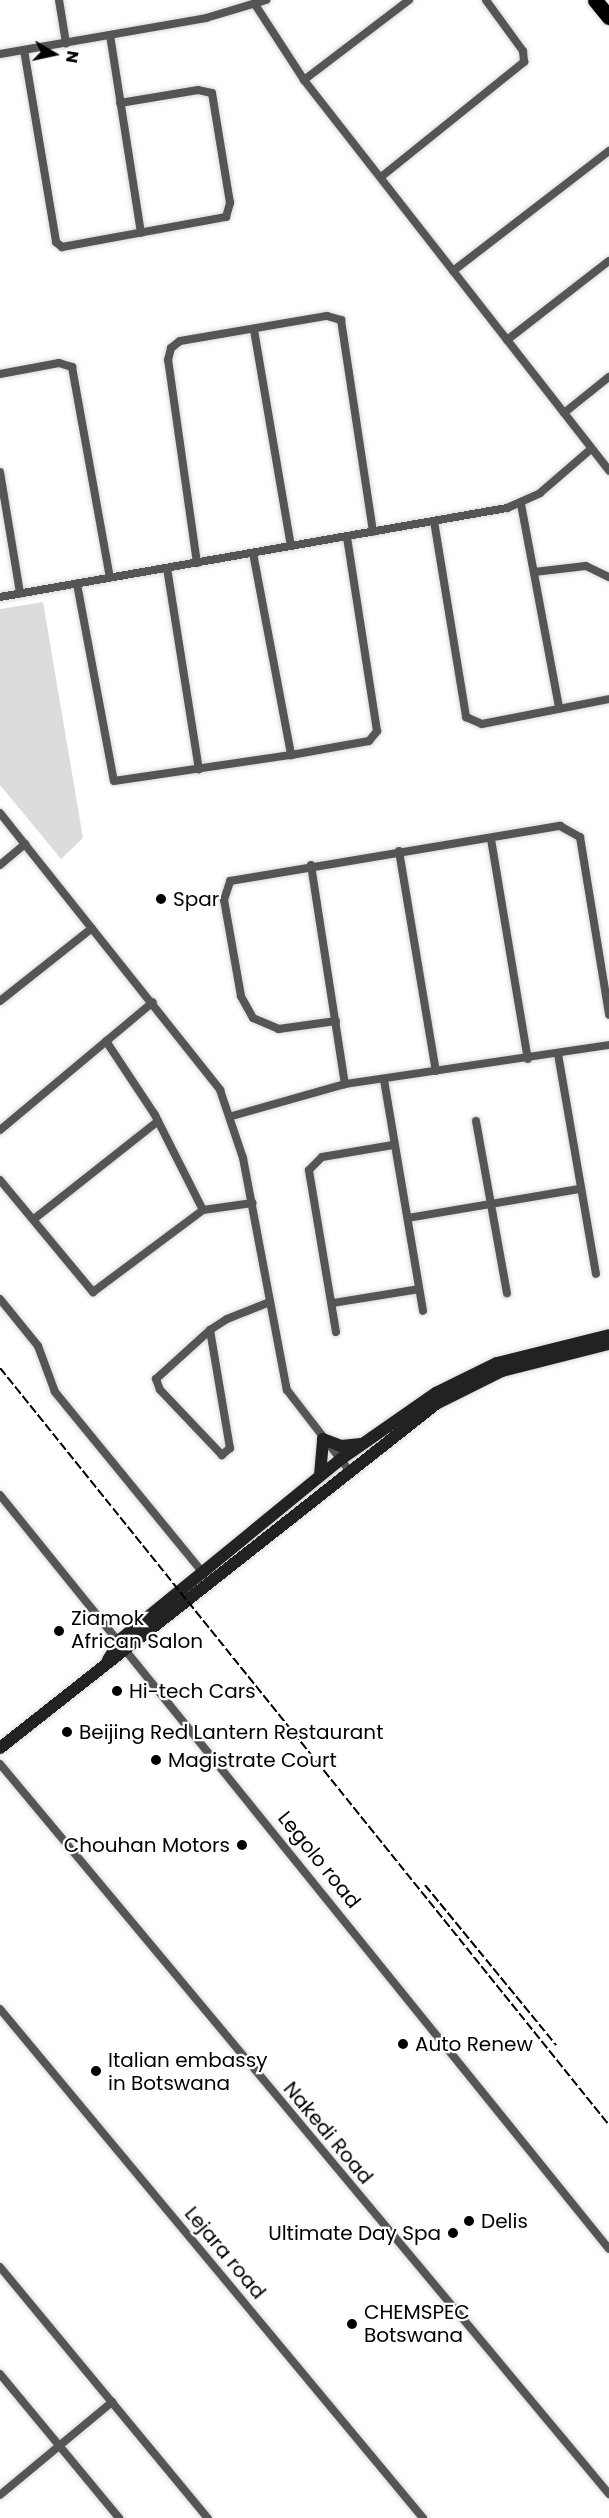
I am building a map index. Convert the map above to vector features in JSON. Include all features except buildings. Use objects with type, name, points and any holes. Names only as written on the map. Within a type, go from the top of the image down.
[{"type":"highway","points":[[595,0],[609,17]]},
{"type":"main road","points":[[124,1644],[344,1464],[364,1443],[436,1393],[497,1363],[609,1335]]},
{"type":"main road","points":[[0,1748],[107,1661],[204,1574],[320,1476],[344,1464],[471,1384],[536,1360],[609,1344]]},
{"type":"main road","points":[[320,1476],[323,1439],[341,1446],[364,1443]]},
{"type":"street","points":[[59,0],[66,43]]},
{"type":"street","points":[[0,54],[256,6],[266,0]]},
{"type":"street","points":[[304,80],[409,0]]},
{"type":"street","points":[[381,177],[524,63],[523,51],[486,0]]},
{"type":"street","points":[[256,6],[304,80],[609,471]]},
{"type":"street","points":[[110,35],[141,233]]},
{"type":"street","points":[[24,50],[56,242],[68,249],[229,214],[214,98],[203,90],[120,103]]},
{"type":"street","points":[[453,271],[609,151]]},
{"type":"street","points":[[507,339],[609,261]]},
{"type":"street","points":[[197,563],[169,353],[180,341],[327,316],[344,325],[373,532]]},
{"type":"street","points":[[254,330],[291,546]]},
{"type":"street","points":[[0,374],[59,363],[72,368],[110,578]]},
{"type":"street","points":[[564,413],[609,377]]},
{"type":"street","points":[[0,597],[346,538],[521,504],[591,449]]},
{"type":"street","points":[[0,472],[20,593]]},
{"type":"street","points":[[521,504],[559,708]]},
{"type":"street","points":[[434,521],[466,717],[482,724],[609,699]]},
{"type":"street","points":[[77,584],[110,778],[123,783],[291,755],[369,741],[376,731],[346,538]]},
{"type":"street","points":[[252,553],[291,755]]},
{"type":"street","points":[[534,572],[585,566],[609,577]]},
{"type":"street","points":[[167,568],[200,769]]},
{"type":"street","points":[[0,813],[212,1077],[232,1116],[252,1203],[287,1390],[344,1464]]},
{"type":"street","points":[[336,1021],[279,1029],[253,1018],[241,996],[224,900],[230,881],[238,877],[311,864],[490,839],[560,826],[580,837],[609,1015]]},
{"type":"street","points":[[490,839],[528,1059]]},
{"type":"street","points":[[0,865],[25,844]]},
{"type":"street","points":[[399,850],[436,1071]]},
{"type":"street","points":[[311,864],[345,1084]]},
{"type":"street","points":[[0,1001],[92,928]]},
{"type":"street","points":[[0,1130],[153,1002]]},
{"type":"street","points":[[106,1041],[158,1121],[204,1210]]},
{"type":"street","points":[[232,1116],[345,1084],[528,1059],[609,1045]]},
{"type":"street","points":[[558,1054],[596,1274]]},
{"type":"street","points":[[384,1080],[393,1145],[423,1311]]},
{"type":"street","points":[[476,1120],[507,1293]]},
{"type":"street","points":[[34,1219],[158,1121]]},
{"type":"street","points":[[336,1332],[311,1164],[322,1157],[393,1145]]},
{"type":"street","points":[[0,1180],[90,1290],[97,1292],[204,1210],[252,1203]]},
{"type":"street","points":[[408,1218],[580,1190]]},
{"type":"street","points":[[333,1303],[419,1288]]},
{"type":"street","points":[[0,1299],[38,1346],[55,1392],[204,1574]]},
{"type":"street","points":[[210,1330],[230,1448],[222,1455],[160,1390],[156,1379],[210,1330],[238,1312],[270,1302]]},
{"type":"street","name":"Legolo road","points":[[0,1494],[124,1644],[609,2249]]},
{"type":"street","name":"Nakedi Road","points":[[0,1764],[609,2494]]},
{"type":"street","name":"Lejara road","points":[[0,2009],[423,2518]]},
{"type":"street","points":[[0,2267],[208,2518]]},
{"type":"street","points":[[0,2374],[119,2518]]},
{"type":"street","points":[[0,2495],[112,2402]]},
{"type":"shaded area","points":[[43,602],[83,838],[61,859],[0,785],[0,609]]},
{"type":"railway","points":[[0,1368],[609,2125]]},
{"type":"railway","points":[[425,1885],[556,2045]]},
{"type":"place","name":"Spar","points":[[161,899]]},
{"type":"place","name":"Ziamok African Salon","points":[[59,1631]]},
{"type":"place","name":"Hi-tech Cars","points":[[117,1691]]},
{"type":"place","name":"Beijing Red Lantern Restaurant","points":[[67,1732]]},
{"type":"place","name":"Magistrate Court","points":[[156,1760]]},
{"type":"place","name":"Chouhan Motors","points":[[242,1845]]},
{"type":"place","name":"Auto Renew","points":[[403,2044]]},
{"type":"place","name":"Italian embassy in Botswana","points":[[96,2071]]},
{"type":"place","name":"Delis","points":[[469,2221]]},
{"type":"place","name":"Ultimate Day Spa","points":[[453,2233]]},
{"type":"place","name":"CHEMSPEC Botswana","points":[[352,2324]]}]
